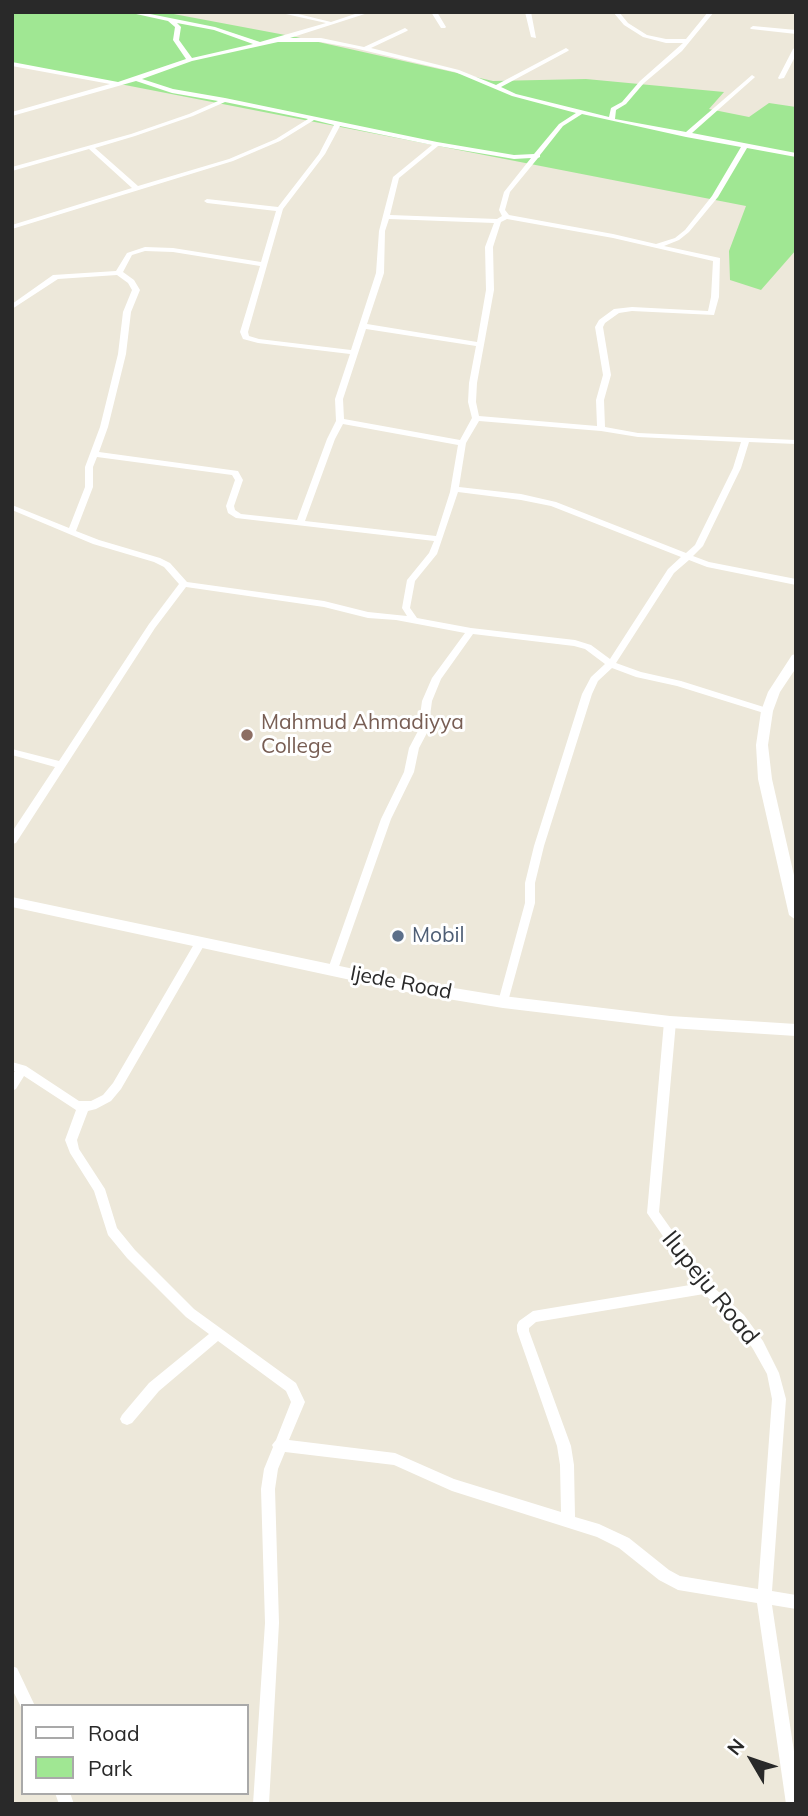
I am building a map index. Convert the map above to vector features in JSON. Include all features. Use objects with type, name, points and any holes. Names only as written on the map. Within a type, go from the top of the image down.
[{"type":"main road","points":[[796,658],[774,692],[767,711],[762,760],[796,915]]},
{"type":"main road","name":"Ijede Road","points":[[12,902],[411,987],[503,1002],[670,1022],[796,1030]]},
{"type":"street","points":[[280,12],[332,23]]},
{"type":"street","points":[[12,114],[136,79],[190,60],[278,40],[368,12]]},
{"type":"street","points":[[435,12],[443,27]]},
{"type":"street","points":[[528,12],[534,37]]},
{"type":"street","points":[[616,12],[626,24],[645,36],[666,41],[687,41]]},
{"type":"street","points":[[615,120],[624,103],[642,82],[687,41],[711,12]]},
{"type":"street","points":[[135,13],[227,32],[258,44]]},
{"type":"street","points":[[170,20],[178,27],[176,40],[190,60]]},
{"type":"street","points":[[753,28],[796,32]]},
{"type":"street","points":[[364,49],[405,30]]},
{"type":"street","points":[[278,40],[321,40],[364,49],[457,71],[495,88],[593,115],[796,155]]},
{"type":"street","points":[[781,78],[796,49]]},
{"type":"street","points":[[495,88],[566,50]]},
{"type":"street","points":[[408,60],[421,51]]},
{"type":"street","points":[[12,64],[118,83]]},
{"type":"street","points":[[686,135],[752,77]]},
{"type":"street","points":[[136,79],[172,91],[437,144],[514,157],[538,156]]},
{"type":"street","points":[[12,169],[91,148],[191,115],[225,100]]},
{"type":"street","points":[[593,115],[624,103]]},
{"type":"street","points":[[613,108],[615,120]]},
{"type":"street","points":[[396,617],[406,608],[411,580],[433,554],[454,489],[462,443],[476,418],[472,402],[473,383],[490,290],[489,247],[502,219],[502,205],[507,192],[561,125],[581,112]]},
{"type":"street","points":[[12,228],[135,187],[231,160],[278,140],[312,118]]},
{"type":"street","points":[[338,124],[322,154],[279,209],[244,332],[246,337],[258,341],[352,352]]},
{"type":"street","points":[[300,523],[340,421],[339,399],[352,352],[380,273],[382,231],[396,177],[437,144]]},
{"type":"street","points":[[656,245],[677,239],[687,231],[715,197],[745,146]]},
{"type":"street","points":[[91,148],[135,187]]},
{"type":"street","points":[[206,201],[279,209]]},
{"type":"street","points":[[386,218],[502,219],[656,245],[717,260],[714,310],[704,315],[632,309],[617,311],[601,322],[599,327],[607,375],[600,400],[601,429]]},
{"type":"street","points":[[118,273],[129,254],[145,249],[173,250],[264,265]]},
{"type":"street","points":[[12,307],[56,276],[118,273],[135,285],[104,427],[89,467],[89,487],[72,531]]},
{"type":"street","points":[[363,326],[481,345]]},
{"type":"street","points":[[476,418],[601,429],[638,435],[796,442]]},
{"type":"street","points":[[340,421],[462,443]]},
{"type":"street","points":[[503,1002],[530,903],[530,883],[539,846],[587,694],[594,678],[611,664],[671,571],[699,546],[737,468],[746,439]]},
{"type":"street","points":[[93,454],[235,473],[239,480],[230,506],[234,514],[439,539]]},
{"type":"street","points":[[454,489],[521,497],[553,504],[707,564],[796,582]]},
{"type":"street","points":[[12,507],[96,542],[158,560],[167,565],[184,584],[324,604],[368,615],[414,619],[471,631],[575,643],[588,647],[611,664],[639,675],[678,683],[767,711]]},
{"type":"street","points":[[12,840],[152,626],[184,584]]},
{"type":"street","points":[[406,608],[414,619]]},
{"type":"street","points":[[333,969],[386,819],[409,772],[414,748],[423,731],[427,701],[437,678],[471,631]]},
{"type":"street","points":[[12,752],[62,765]]},
{"type":"street","points":[[201,942],[117,1086],[107,1098],[83,1108],[71,1140],[74,1150],[99,1189],[112,1231],[131,1254],[190,1313],[296,1394],[299,1402],[279,1445],[268,1489],[272,1623],[261,1804]]},
{"type":"street","name":"Ilupeju Road","points":[[670,1022],[653,1213],[706,1288],[740,1320],[758,1345],[773,1373],[779,1399],[764,1599],[794,1804]]},
{"type":"street","points":[[12,1086],[17,1068],[83,1108]]},
{"type":"street","points":[[568,1520],[564,1446],[523,1325],[533,1317],[706,1288]]},
{"type":"street","points":[[127,1419],[154,1387],[219,1333]]},
{"type":"street","points":[[279,1445],[395,1459],[452,1485],[568,1520],[624,1543],[678,1583],[764,1599],[796,1602]]},
{"type":"street","points":[[12,1673],[27,1704]]},
{"type":"green space","points":[[12,12],[163,12],[296,37],[493,81],[586,79],[724,92],[709,109],[749,117],[769,103],[796,107],[796,250],[761,290],[730,280],[729,251],[746,206],[12,63]]},
{"type":"place","name":"Mahmud Ahmadiyya College","points":[[247,735]]},
{"type":"place","name":"Mobil","points":[[398,936]]}]
